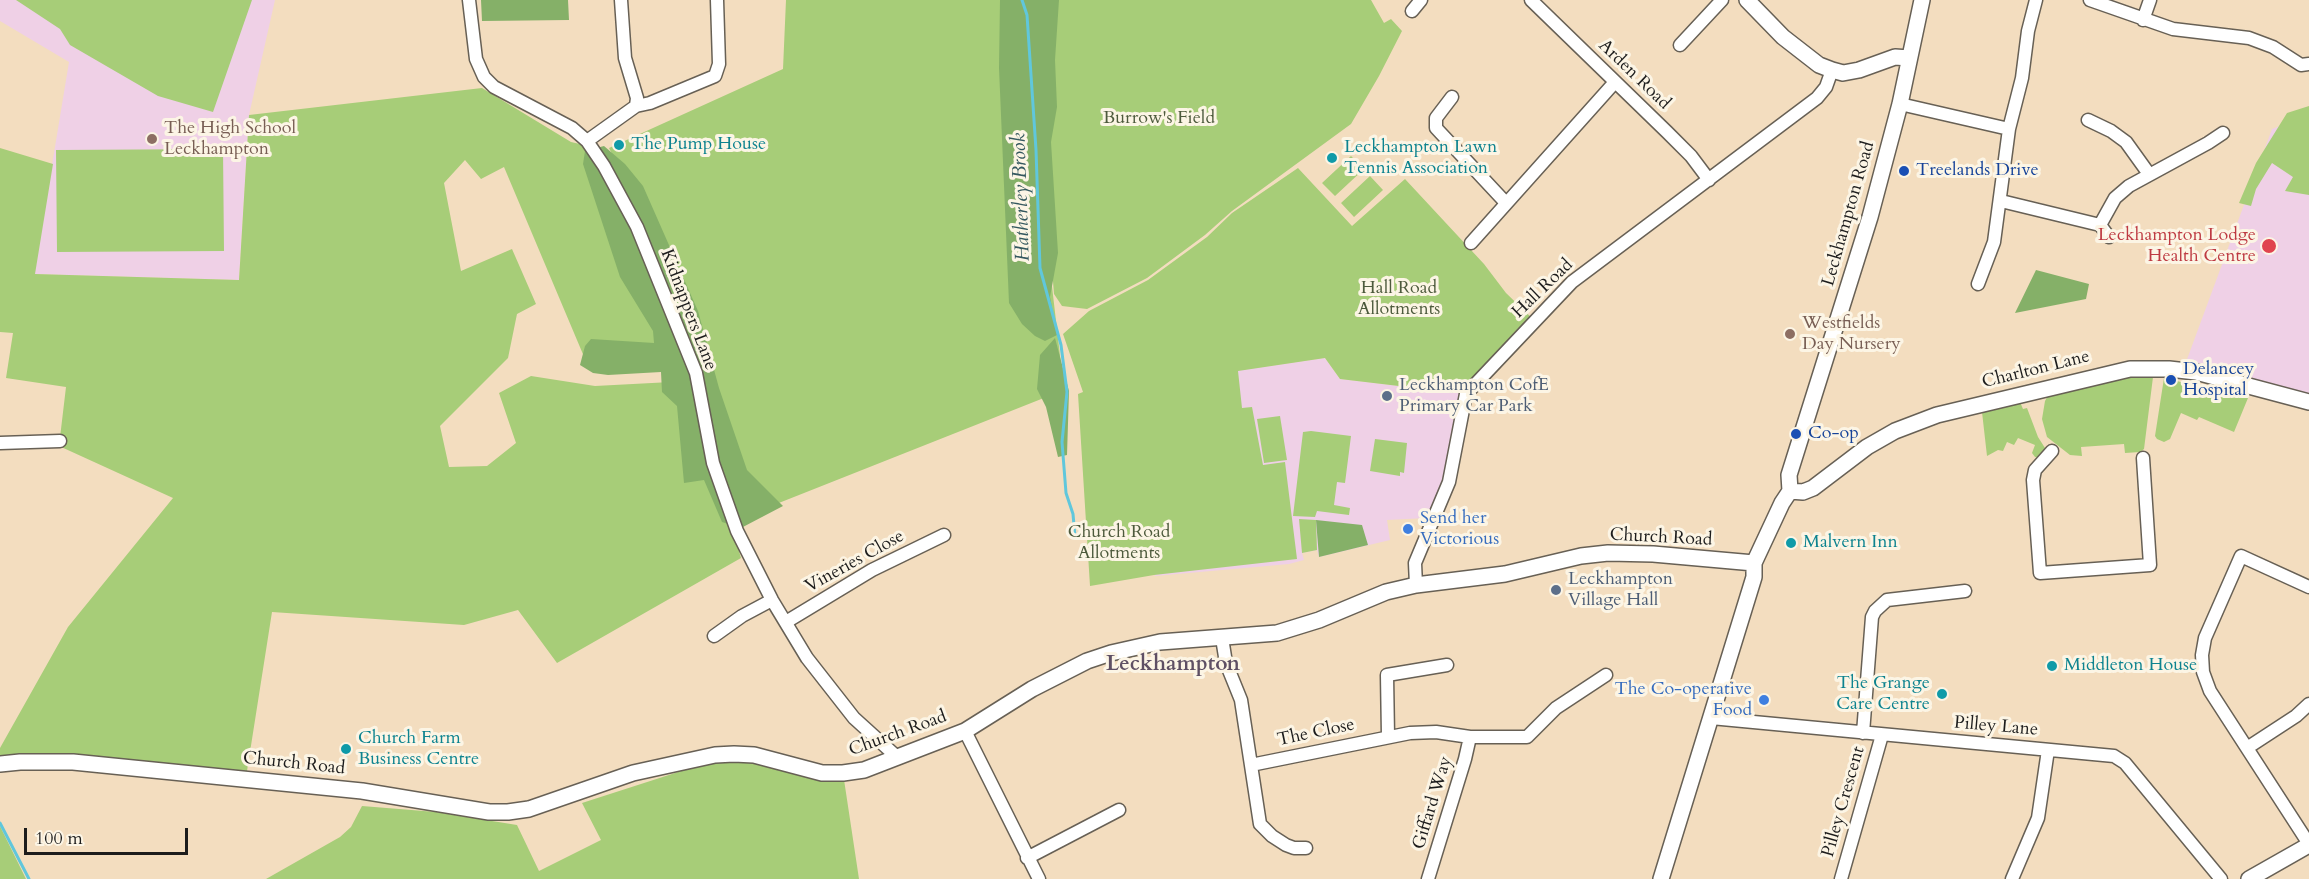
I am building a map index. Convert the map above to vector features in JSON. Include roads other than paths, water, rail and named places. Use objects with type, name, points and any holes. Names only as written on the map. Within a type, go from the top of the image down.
[{"type":"street","name":"Kidnappers Lane","points":[[469,0],[476,59],[484,77],[500,91],[563,122],[587,141],[599,157],[637,227],[696,373],[713,463],[737,531],[772,600],[807,658],[854,717],[897,757]]},
{"type":"street","points":[[621,0],[625,58],[637,98],[636,106]]},
{"type":"street","points":[[587,141],[636,106],[650,103],[715,76],[719,64],[717,0]]},
{"type":"street","points":[[1412,11],[1421,0]]},
{"type":"street","name":"Arden Road","points":[[1531,0],[1691,156],[1709,180]]},
{"type":"street","points":[[1680,45],[1722,0]]},
{"type":"street","points":[[1747,0],[1783,36],[1819,65],[1832,70],[1843,73],[1859,70],[1894,57],[1909,58]]},
{"type":"street","name":"Leckhampton Road","points":[[1660,879],[1754,577],[1754,563],[1790,491],[1789,475],[1870,217],[1900,104],[1922,0]]},
{"type":"street","points":[[1978,284],[1994,242],[2009,129],[2022,78],[2028,31],[2036,0]]},
{"type":"street","points":[[2090,0],[2173,29],[2249,38],[2273,47],[2302,68]]},
{"type":"street","points":[[2143,20],[2150,0]]},
{"type":"street","name":"Hall Road","points":[[1416,585],[1415,562],[1449,482],[1466,394],[1572,282],[1817,98],[1826,87],[1832,70]]},
{"type":"street","points":[[1471,243],[1615,82]]},
{"type":"street","points":[[1452,97],[1436,118],[1436,128],[1506,203]]},
{"type":"street","points":[[1900,104],[2009,129]]},
{"type":"street","points":[[2088,120],[2111,131],[2126,142],[2149,174]]},
{"type":"street","points":[[2100,225],[2109,206],[2122,191],[2223,133]]},
{"type":"street","points":[[2001,201],[2100,225],[2109,237]]},
{"type":"street","name":"Charlton Lane","points":[[1790,491],[1803,492],[1813,488],[1867,447],[1895,431],[1937,415],[2130,369],[2196,372],[2309,402]]},
{"type":"street","points":[[0,443],[60,441]]},
{"type":"street","points":[[2052,451],[2035,470],[2033,480],[2040,573],[2150,565],[2143,458]]},
{"type":"street","name":"Vineries Close","points":[[786,622],[872,570],[944,535]]},
{"type":"street","name":"Church Road","points":[[0,764],[85,763],[362,791],[489,812],[508,812],[529,809],[633,773],[709,756],[744,754],[812,772],[832,774],[864,770],[964,731],[1032,689],[1087,661],[1160,642],[1277,633],[1319,620],[1386,592],[1416,585],[1505,574],[1581,556],[1608,553],[1653,554],[1754,563]]},
{"type":"street","points":[[2248,879],[2309,845],[2206,682],[2202,664],[2205,638],[2241,556],[2309,587]]},
{"type":"street","points":[[1863,734],[1872,617],[1875,611],[1887,600],[1965,591]]},
{"type":"street","points":[[714,636],[742,616],[772,600]]},
{"type":"street","points":[[1222,638],[1226,663],[1241,700],[1260,824],[1286,845],[1294,849],[1306,848]]},
{"type":"street","points":[[1388,736],[1387,675],[1447,665]]},
{"type":"street","name":"The Close","points":[[1251,765],[1388,736],[1429,732],[1470,737],[1527,737],[1556,708],[1606,675]]},
{"type":"street","points":[[2247,748],[2296,716],[2309,704]]},
{"type":"street","name":"Pilley Lane","points":[[1711,718],[1863,734],[2108,754],[2126,763],[2221,879]]},
{"type":"street","points":[[964,731],[1039,879]]},
{"type":"street","name":"Pilley Crescent","points":[[1841,879],[1882,735]]},
{"type":"street","name":"Giffard Way","points":[[1428,879],[1466,759],[1470,737]]},
{"type":"street","points":[[2012,879],[2038,818],[2048,750]]},
{"type":"street","points":[[1027,858],[1119,810]]},
{"type":"waterway","name":"Hatherley Brook","points":[[1022,0],[1027,15],[1036,150],[1040,268],[1061,345],[1067,392],[1062,442],[1066,493],[1073,514],[1075,537]]},
{"type":"waterway","points":[[0,823],[29,879]]},
{"type":"place","name":"The High School Leckhampton","points":[[152,139]]},
{"type":"place","name":"The Pump House","points":[[619,145]]},
{"type":"place","name":"Leckhampton Lawn Tennis Association","points":[[1332,158]]},
{"type":"place","name":"Treelands Drive","points":[[1904,171]]},
{"type":"place","name":"Leckhampton Lodge Health Centre","points":[[2269,246]]},
{"type":"place","name":"Westfields Day Nursery","points":[[1790,334]]},
{"type":"place","name":"Delancey Hospital","points":[[2171,380]]},
{"type":"place","name":"Leckhampton CofE Primary Car Park","points":[[1387,396]]},
{"type":"place","name":"Co-op","points":[[1796,434]]},
{"type":"place","name":"Send her Victorious","points":[[1408,529]]},
{"type":"place","name":"Malvern Inn","points":[[1791,543]]},
{"type":"place","name":"Leckhampton Village Hall","points":[[1556,590]]},
{"type":"place","name":"Middleton House","points":[[2052,666]]},
{"type":"place","name":"The Grange Care Centre","points":[[1942,694]]},
{"type":"place","name":"The Co-operative Food","points":[[1764,700]]},
{"type":"place","name":"Church Farm Business Centre","points":[[346,749]]},
{"type":"district","name":"Leckhampton","points":[[1173,665]]},
{"type":"park label","name":"Burrow's Field","points":[[1159,119]]},
{"type":"park label","name":"Hall Road Allotments","points":[[1399,299]]},
{"type":"park label","name":"Church Road Allotments","points":[[1119,543]]}]
